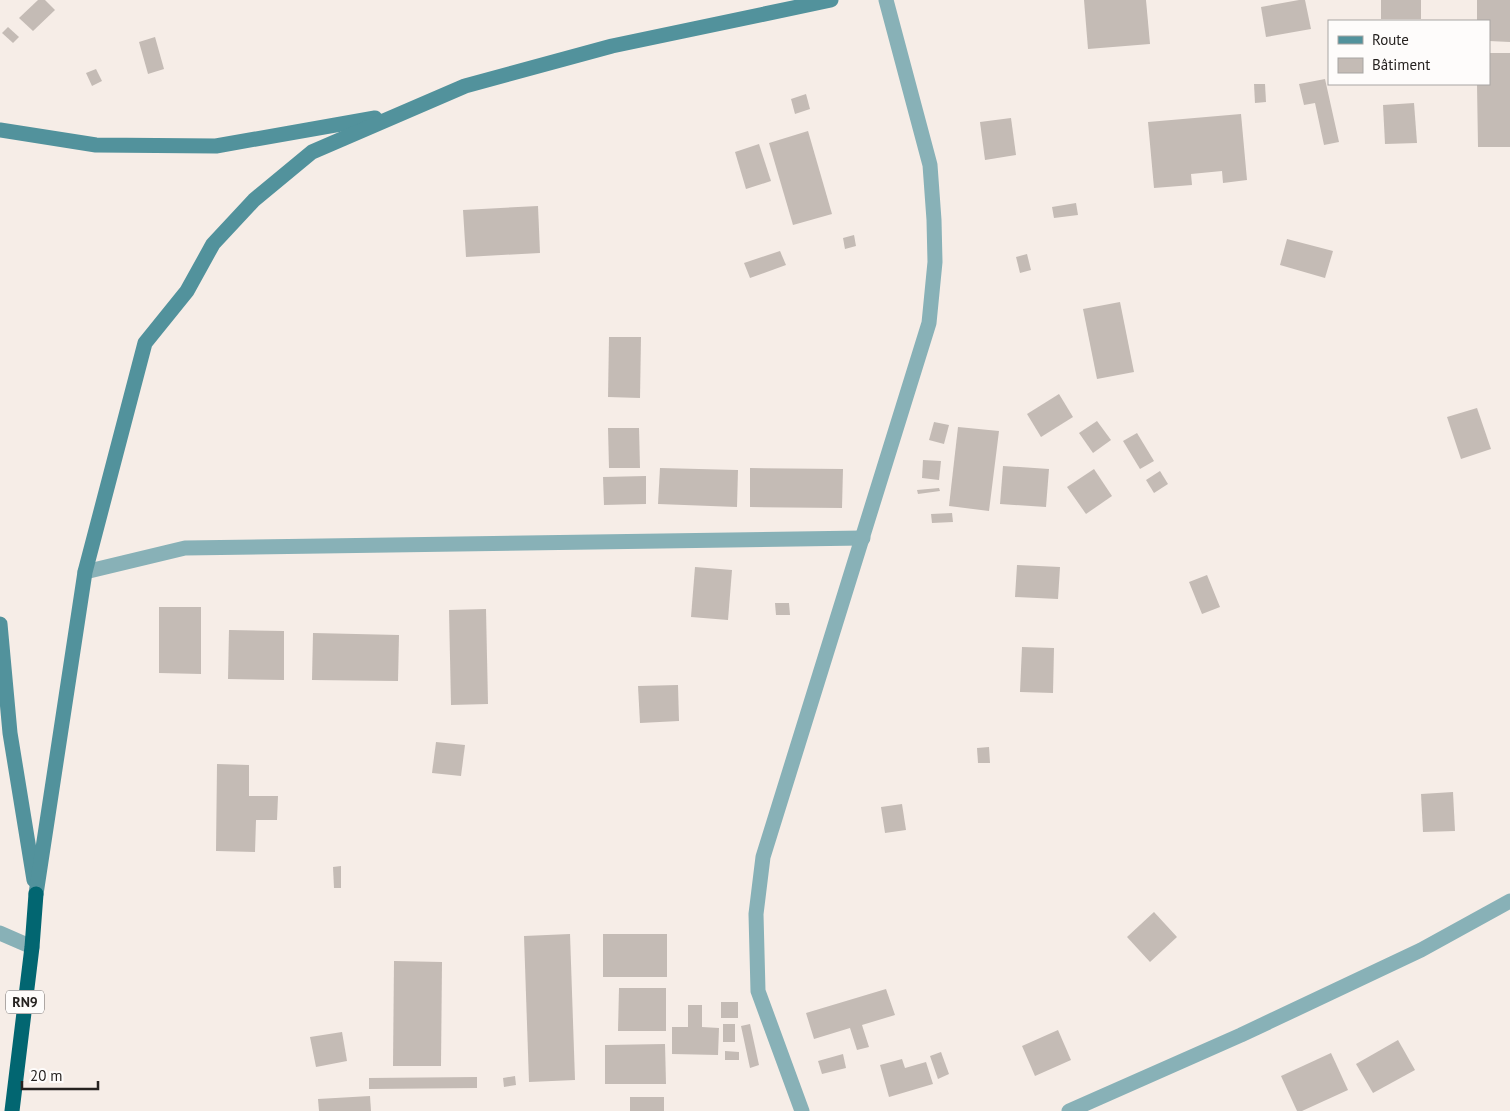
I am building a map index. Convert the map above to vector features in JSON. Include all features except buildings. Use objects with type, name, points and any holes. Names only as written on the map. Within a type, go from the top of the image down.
[{"type":"highway","name":"RN9","points":[[12,1111],[32,947],[36,894]]},
{"type":"street","points":[[36,894],[85,572],[145,343],[187,291],[213,244],[254,200],[312,152],[465,86],[612,46],[831,0]]},
{"type":"street","points":[[802,1111],[758,991],[756,914],[763,857],[928,323],[935,262],[930,165],[886,0]]},
{"type":"street","points":[[0,130],[96,145],[216,146],[401,114]]},
{"type":"street","points":[[85,572],[185,548],[863,538]]},
{"type":"street","points":[[0,624],[10,733],[36,894]]},
{"type":"street","points":[[1069,1111],[1241,1035],[1421,950],[1510,901]]},
{"type":"street","points":[[0,932],[32,947]]}]
